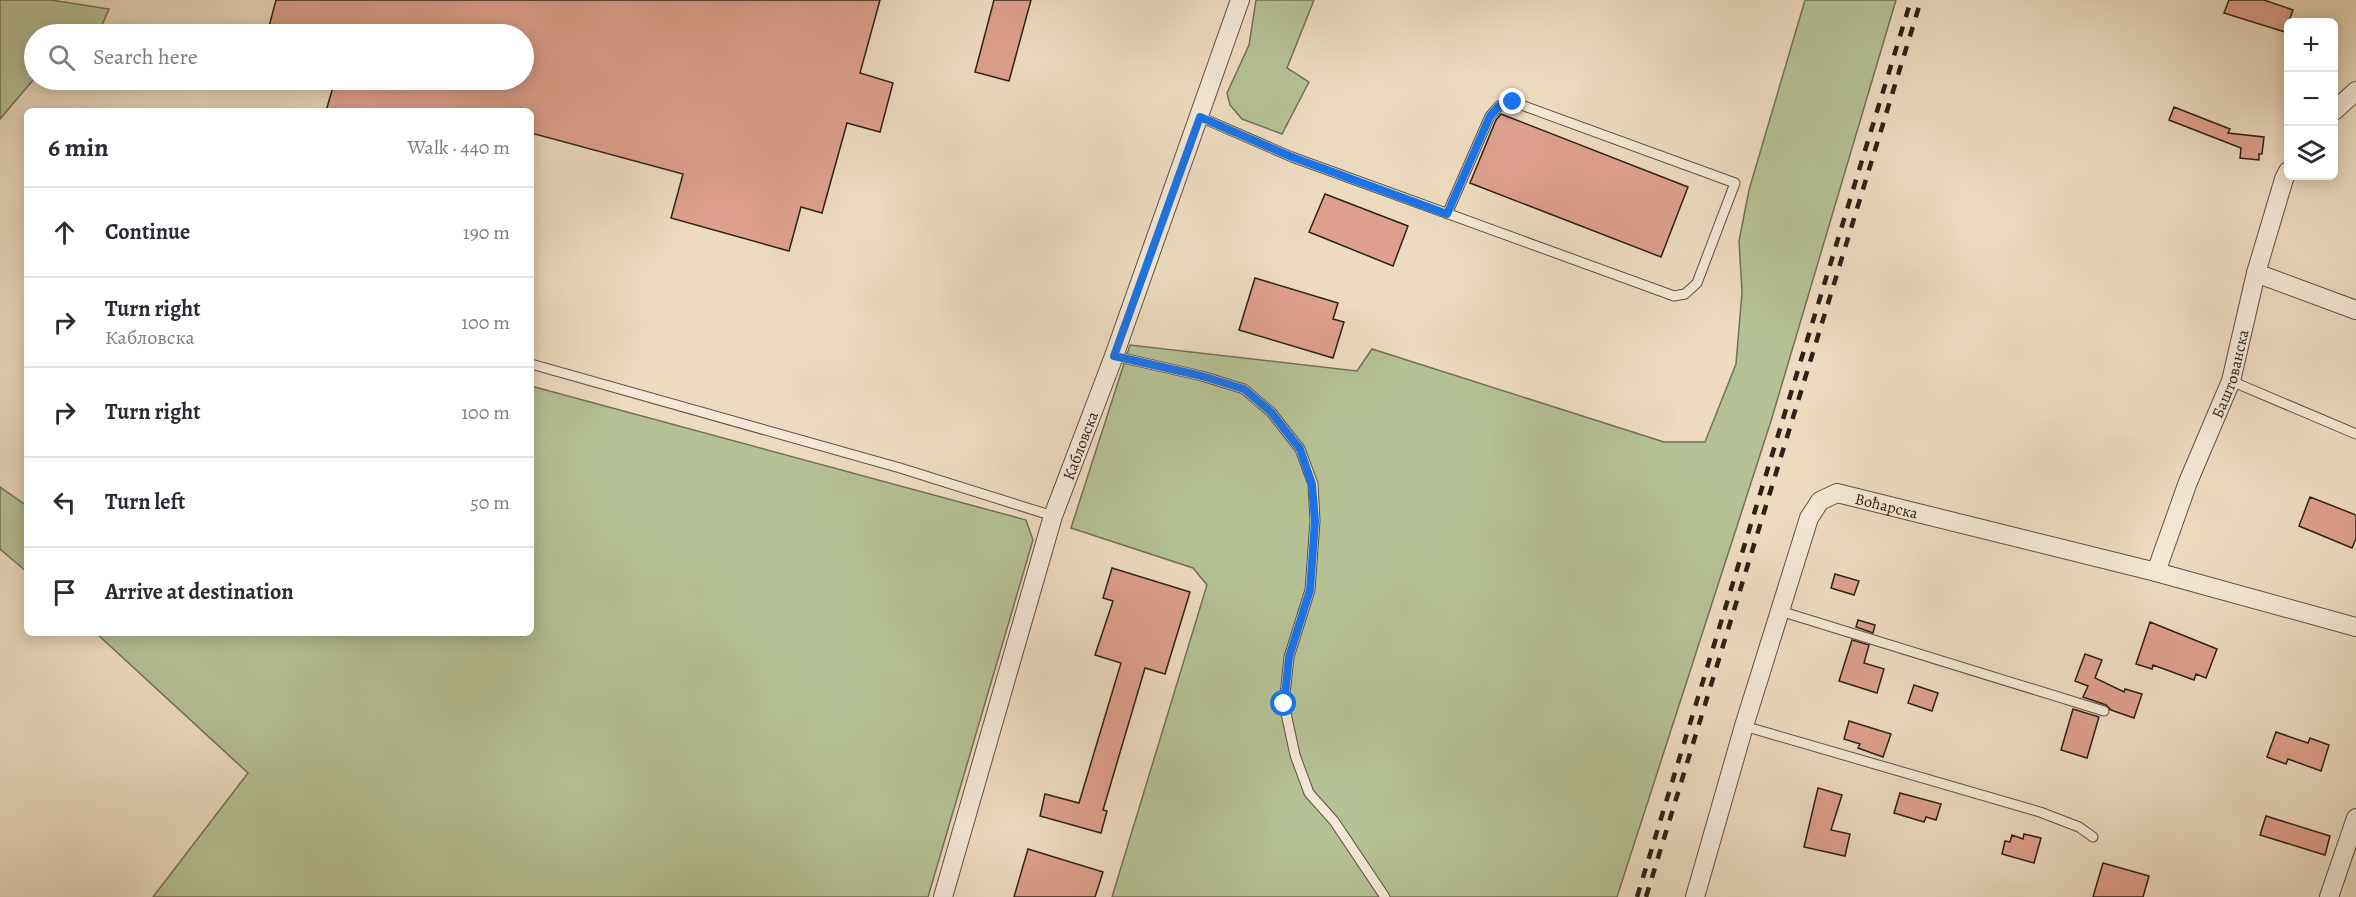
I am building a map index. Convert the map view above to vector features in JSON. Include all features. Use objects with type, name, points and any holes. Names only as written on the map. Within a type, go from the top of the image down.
[{"type":"street","name":"Кабловска","points":[[944,897],[1053,516],[1114,356],[1240,0]]},
{"type":"street","points":[[2338,108],[2356,92]]},
{"type":"street","name":"Баштованска","points":[[2156,572],[2188,482],[2231,381],[2256,273],[2284,179]]},
{"type":"street","points":[[2256,273],[2356,310]]},
{"type":"street","name":"Воћарска","points":[[1695,897],[1744,726],[1809,518],[1820,501],[1837,493],[2156,572],[2356,627]]},
{"type":"street","points":[[2329,897],[2356,818]]},
{"type":"lane","points":[[1200,117],[1292,157],[1447,214],[1674,296],[1685,294],[1697,283],[1735,183],[1513,102],[1499,106],[1490,116],[1447,214]]},
{"type":"lane","points":[[1114,356],[1202,376],[1244,389],[1271,412],[1300,449],[1312,484],[1315,521],[1310,590],[1289,657],[1284,704],[1295,754],[1309,793],[1334,821],[1385,897]]},
{"type":"lane","points":[[534,365],[900,468],[1053,516]]},
{"type":"lane","points":[[2231,381],[2356,434]]},
{"type":"lane","points":[[1780,611],[2104,711]]},
{"type":"lane","points":[[1744,726],[2040,812],[2079,827],[2093,837]]},
{"type":"green space","points":[[0,0],[51,0],[109,9],[102,24],[24,24],[25,90],[0,119]]},
{"type":"green space","points":[[1256,0],[1314,0],[1287,68],[1309,82],[1282,134],[1242,119],[1230,105],[1227,93],[1249,45]]},
{"type":"green space","points":[[1805,0],[1896,0],[1771,421],[1617,897],[1112,897],[1207,585],[1193,568],[1071,528],[1130,345],[1357,371],[1372,349],[1664,442],[1705,442],[1736,364],[1742,292],[1739,241],[1749,190]]},
{"type":"green space","points":[[534,387],[1026,520],[1033,540],[928,897],[153,897],[248,773],[99,636],[534,636]]},
{"type":"green space","points":[[0,487],[24,504],[24,569],[0,549]]},
{"type":"building","points":[[276,0],[880,0],[860,73],[893,83],[880,132],[847,123],[822,213],[801,207],[789,251],[671,218],[683,174],[534,134],[534,108],[327,108],[332,90],[534,90],[534,24],[270,24]]},
{"type":"building","points":[[994,0],[1031,0],[1009,81],[975,72]]},
{"type":"building","points":[[2229,0],[2264,0],[2293,10],[2290,18],[2284,18],[2284,32],[2224,13]]},
{"type":"building","points":[[2174,107],[2230,129],[2228,133],[2264,137],[2259,160],[2240,158],[2241,148],[2169,120]]},
{"type":"building","points":[[1501,114],[1688,187],[1661,257],[1470,183],[1496,120]]},
{"type":"building","points":[[1325,194],[1408,226],[1393,266],[1309,232]]},
{"type":"building","points":[[1255,278],[1338,303],[1333,319],[1344,322],[1333,358],[1239,330]]},
{"type":"building","points":[[2310,497],[2356,515],[2356,539],[2352,548],[2299,526]]},
{"type":"building","points":[[1112,568],[1190,592],[1165,674],[1145,668],[1103,810],[1107,811],[1101,833],[1040,816],[1045,794],[1079,803],[1121,663],[1095,655],[1113,601],[1103,598]]},
{"type":"building","points":[[1835,574],[1859,581],[1854,595],[1831,588]]},
{"type":"building","points":[[1858,620],[1875,625],[1873,633],[1856,627]]},
{"type":"building","points":[[2150,622],[2217,649],[2206,678],[2196,674],[2194,680],[2153,665],[2152,669],[2136,664]]},
{"type":"building","points":[[1852,640],[1869,645],[1864,663],[1884,669],[1877,693],[1839,681]]},
{"type":"building","points":[[2085,654],[2102,660],[2095,678],[2124,692],[2125,689],[2142,694],[2134,718],[2083,697],[2088,686],[2075,681]]},
{"type":"building","points":[[1914,685],[1938,693],[1932,711],[1908,703]]},
{"type":"building","points":[[2073,709],[2099,717],[2087,758],[2061,750]]},
{"type":"building","points":[[1849,721],[1891,734],[1883,757],[1858,748],[1860,744],[1844,739]]},
{"type":"building","points":[[2276,732],[2308,743],[2310,738],[2329,745],[2321,771],[2288,759],[2286,764],[2267,757]]},
{"type":"building","points":[[1818,788],[1842,795],[1831,830],[1850,834],[1845,856],[1804,847]]},
{"type":"building","points":[[1900,793],[1941,804],[1936,820],[1926,817],[1924,822],[1894,813]]},
{"type":"building","points":[[2266,816],[2330,836],[2325,855],[2260,835]]},
{"type":"building","points":[[2024,834],[2041,838],[2034,863],[2002,854],[2005,841],[2010,842],[2012,835],[2023,839]]},
{"type":"building","points":[[1028,849],[1103,872],[1095,897],[1014,897]]},
{"type":"building","points":[[2103,863],[2149,876],[2143,897],[2093,897]]},
{"type":"railway","points":[[1637,897],[1911,0]]},
{"type":"railway","points":[[1646,897],[1921,0]]},
{"type":"route","points":[[1284,704],[1289,657],[1310,590],[1315,521],[1312,484],[1300,449],[1271,412],[1244,389],[1202,376],[1114,356],[1200,117],[1292,157],[1447,214],[1490,116],[1499,106],[1513,102]]}]
